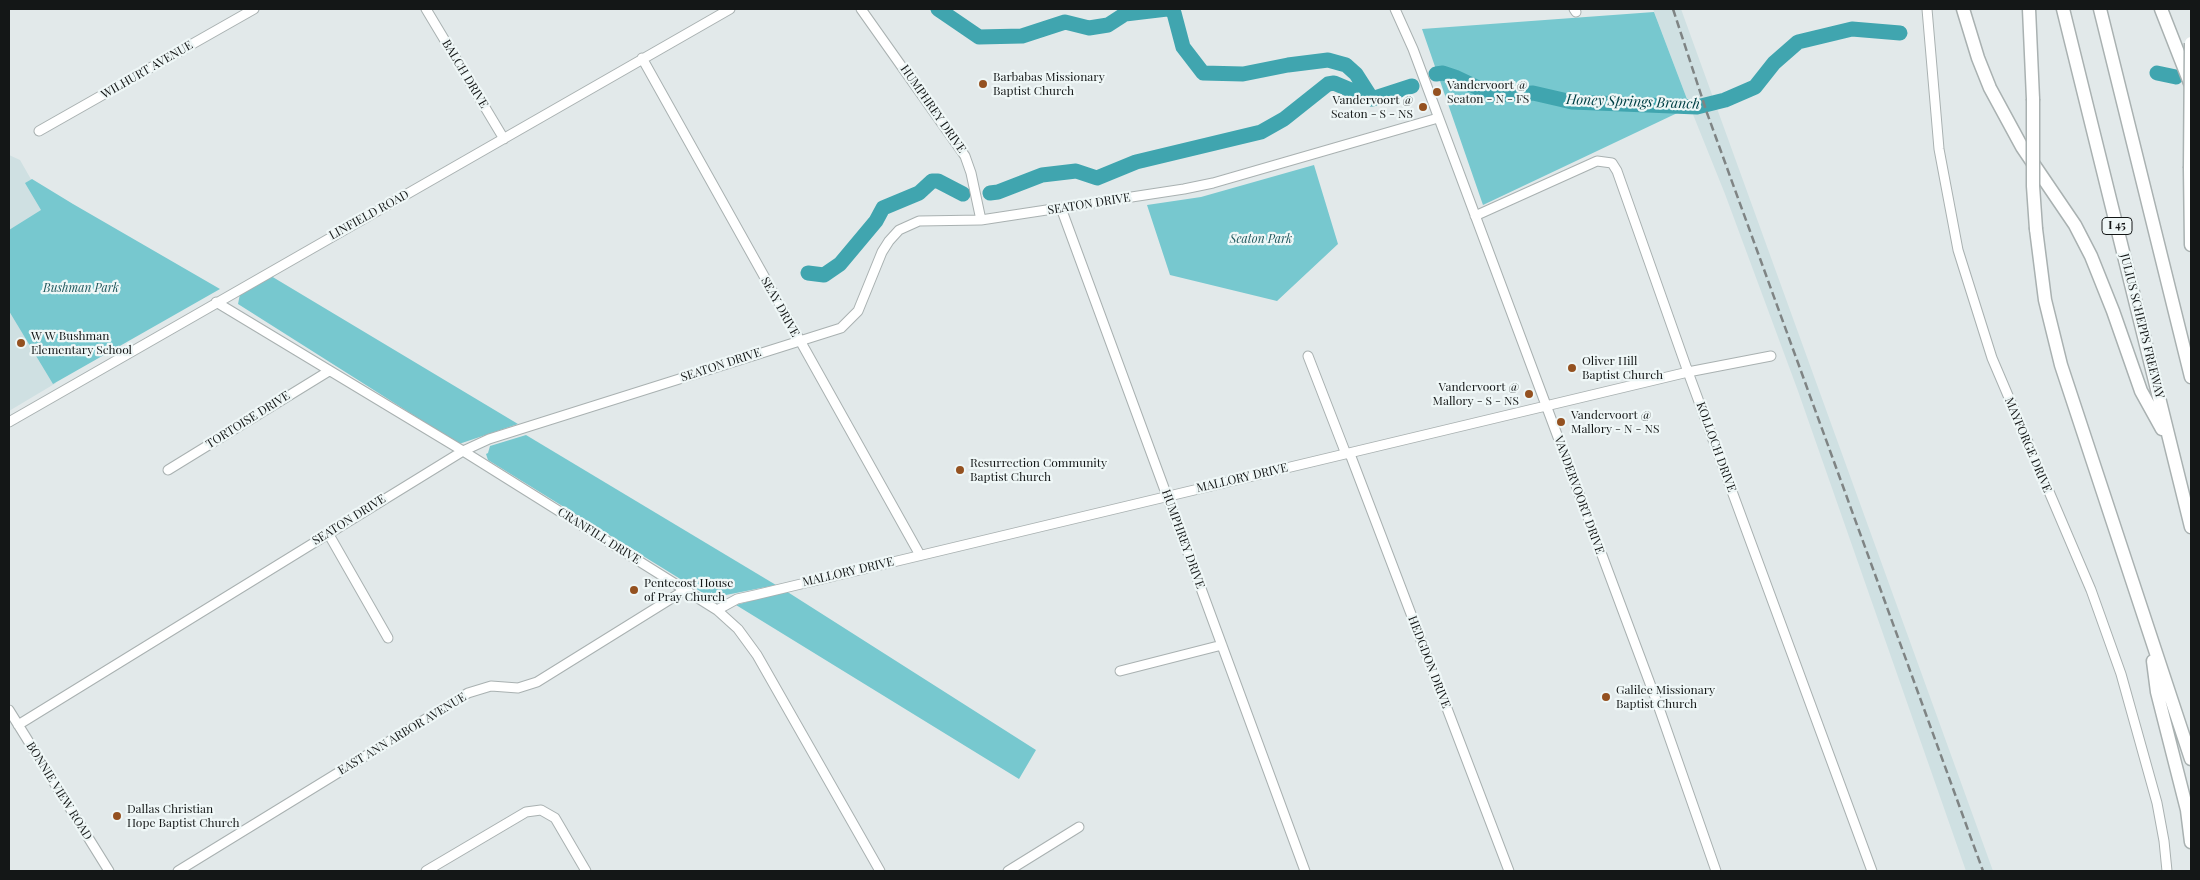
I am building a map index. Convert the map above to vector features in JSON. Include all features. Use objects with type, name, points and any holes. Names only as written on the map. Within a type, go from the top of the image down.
[{"type":"highway","points":[[1964,9],[1978,58],[1990,88],[2022,147],[2075,224],[2110,302],[2141,391],[2171,444]]},
{"type":"highway","points":[[2029,9],[2033,99],[2032,186],[2045,300],[2061,365],[2191,759]]},
{"type":"highway","name":"JULIUS SCHEPPS FREEWAY","points":[[2063,9],[2191,527]]},
{"type":"highway","points":[[2100,9],[2191,377]]},
{"type":"highway","points":[[2161,9],[2191,86]]},
{"type":"highway","points":[[2191,43],[2191,245]]},
{"type":"highway","points":[[2148,631],[2157,692],[2187,810],[2191,842]]},
{"type":"street","name":"WILHURT AVENUE","points":[[40,131],[254,9]]},
{"type":"street","name":"BALCH DRIVE","points":[[426,9],[504,140]]},
{"type":"street","name":"LINFIELD ROAD","points":[[9,422],[730,9]]},
{"type":"street","name":"HUMPHREY DRIVE","points":[[860,9],[965,156],[972,173],[981,220]]},
{"type":"street","name":"VANDERVOORT DRIVE","points":[[1395,9],[1410,43],[1547,406],[1658,705],[1716,871]]},
{"type":"street","name":"MAYFORGE DRIVE","points":[[1927,9],[1939,149],[1958,250],[1992,358],[2091,590],[2121,674],[2157,803],[2167,871]]},
{"type":"street","name":"SEAY DRIVE","points":[[642,58],[920,555]]},
{"type":"street","name":"SEATON DRIVE","points":[[18,725],[463,451],[489,439],[841,328],[858,311],[882,252],[899,230],[919,221],[933,219],[981,220],[1213,183],[1438,118]]},
{"type":"street","name":"KOLLOCH DRIVE","points":[[1475,216],[1597,161],[1612,163],[1617,170],[1688,372],[1872,871]]},
{"type":"street","name":"HUMPHREY DRIVE","points":[[1061,208],[1305,871]]},
{"type":"street","name":"CRANFILL DRIVE","points":[[216,302],[463,451],[717,610],[738,629],[757,655],[880,871]]},
{"type":"street","name":"HEDGDON DRIVE","points":[[1308,356],[1348,454],[1509,871]]},
{"type":"street","name":"MALLORY DRIVE","points":[[717,610],[737,599],[1167,495],[1348,454],[1688,372],[1771,356]]},
{"type":"street","name":"TORTOISE DRIVE","points":[[168,470],[329,370]]},
{"type":"street","points":[[328,533],[388,638]]},
{"type":"street","name":"EAST ANN ARBOR AVENUE","points":[[178,871],[468,693],[491,686],[528,686],[685,590]]},
{"type":"street","points":[[1120,670],[1222,645]]},
{"type":"street","name":"BONNIE VIEW ROAD","points":[[9,710],[108,871]]},
{"type":"street","points":[[426,871],[526,812],[541,810],[555,818],[586,871]]},
{"type":"street","points":[[1008,871],[1079,827]]},
{"type":"shaded area","points":[[1653,9],[1681,9],[1993,871],[1966,871],[1798,391],[1725,194]]},
{"type":"shaded area","points":[[9,155],[20,160],[48,209],[9,231]]},
{"type":"shaded area","name":"W W Bushman Elementary School","points":[[9,303],[56,383],[9,411]]},
{"type":"green space","points":[[1654,12],[1690,107],[1483,205],[1422,29]]},
{"type":"green space","name":"Seaton Park","points":[[1314,165],[1338,244],[1277,301],[1170,275],[1147,205],[1201,197]]},
{"type":"green space","name":"Bushman Park","points":[[32,179],[220,289],[53,384],[9,311],[9,230],[41,210],[25,183]]},
{"type":"green space","points":[[271,276],[518,424],[459,444],[238,304],[240,294]]},
{"type":"green space","points":[[526,435],[776,585],[711,598],[488,460],[486,454],[490,446]]},
{"type":"green space","points":[[786,591],[1036,750],[1019,779],[736,605]]},
{"type":"waterway","name":"Honey Springs Branch","points":[[938,9],[979,37],[1022,36],[1065,22],[1089,28],[1108,25],[1125,14],[1167,9]]},
{"type":"waterway","name":"Honey Springs Branch","points":[[1169,9],[1174,13],[1183,47],[1203,73],[1243,74],[1288,65],[1328,60],[1346,65],[1356,74],[1372,99],[1412,86]]},
{"type":"waterway","name":"Honey Springs Branch","points":[[1436,74],[1443,73],[1455,77],[1493,95],[1533,93],[1572,102],[1697,107],[1725,100],[1755,87],[1774,63],[1798,42],[1852,29],[1900,33]]},
{"type":"waterway","name":"Honey Springs Branch","points":[[2157,73],[2176,77]]},
{"type":"waterway","points":[[990,193],[998,192],[1042,175],[1076,171],[1097,178],[1136,162],[1261,132],[1284,119],[1328,84],[1334,83],[1372,99]]},
{"type":"waterway","points":[[808,273],[824,275],[840,264],[876,221],[883,208],[919,193],[932,181],[938,181],[963,194]]},
{"type":"railway","points":[[1673,9],[1707,113],[1983,871]]},
{"type":"place","name":"Barbabas Missionary Baptist Church","points":[[983,84]]},
{"type":"place","name":"Vandervoort @ Seaton - N - FS","points":[[1437,92]]},
{"type":"place","name":"Vandervoort @ Seaton - S - NS","points":[[1423,107]]},
{"type":"place","name":"W W Bushman Elementary School","points":[[21,343]]},
{"type":"place","name":"Oliver Hill Baptist Church","points":[[1572,368]]},
{"type":"place","name":"Vandervoort @ Mallory - S - NS","points":[[1529,394]]},
{"type":"place","name":"Vandervoort @ Mallory - N - NS","points":[[1561,422]]},
{"type":"place","name":"Resurrection Community Baptist Church","points":[[960,470]]},
{"type":"place","name":"Pentecost House of Pray Church","points":[[634,590]]},
{"type":"place","name":"Galilee Missionary Baptist Church","points":[[1606,697]]},
{"type":"place","name":"Dallas Christian Hope Baptist Church","points":[[117,816]]}]
